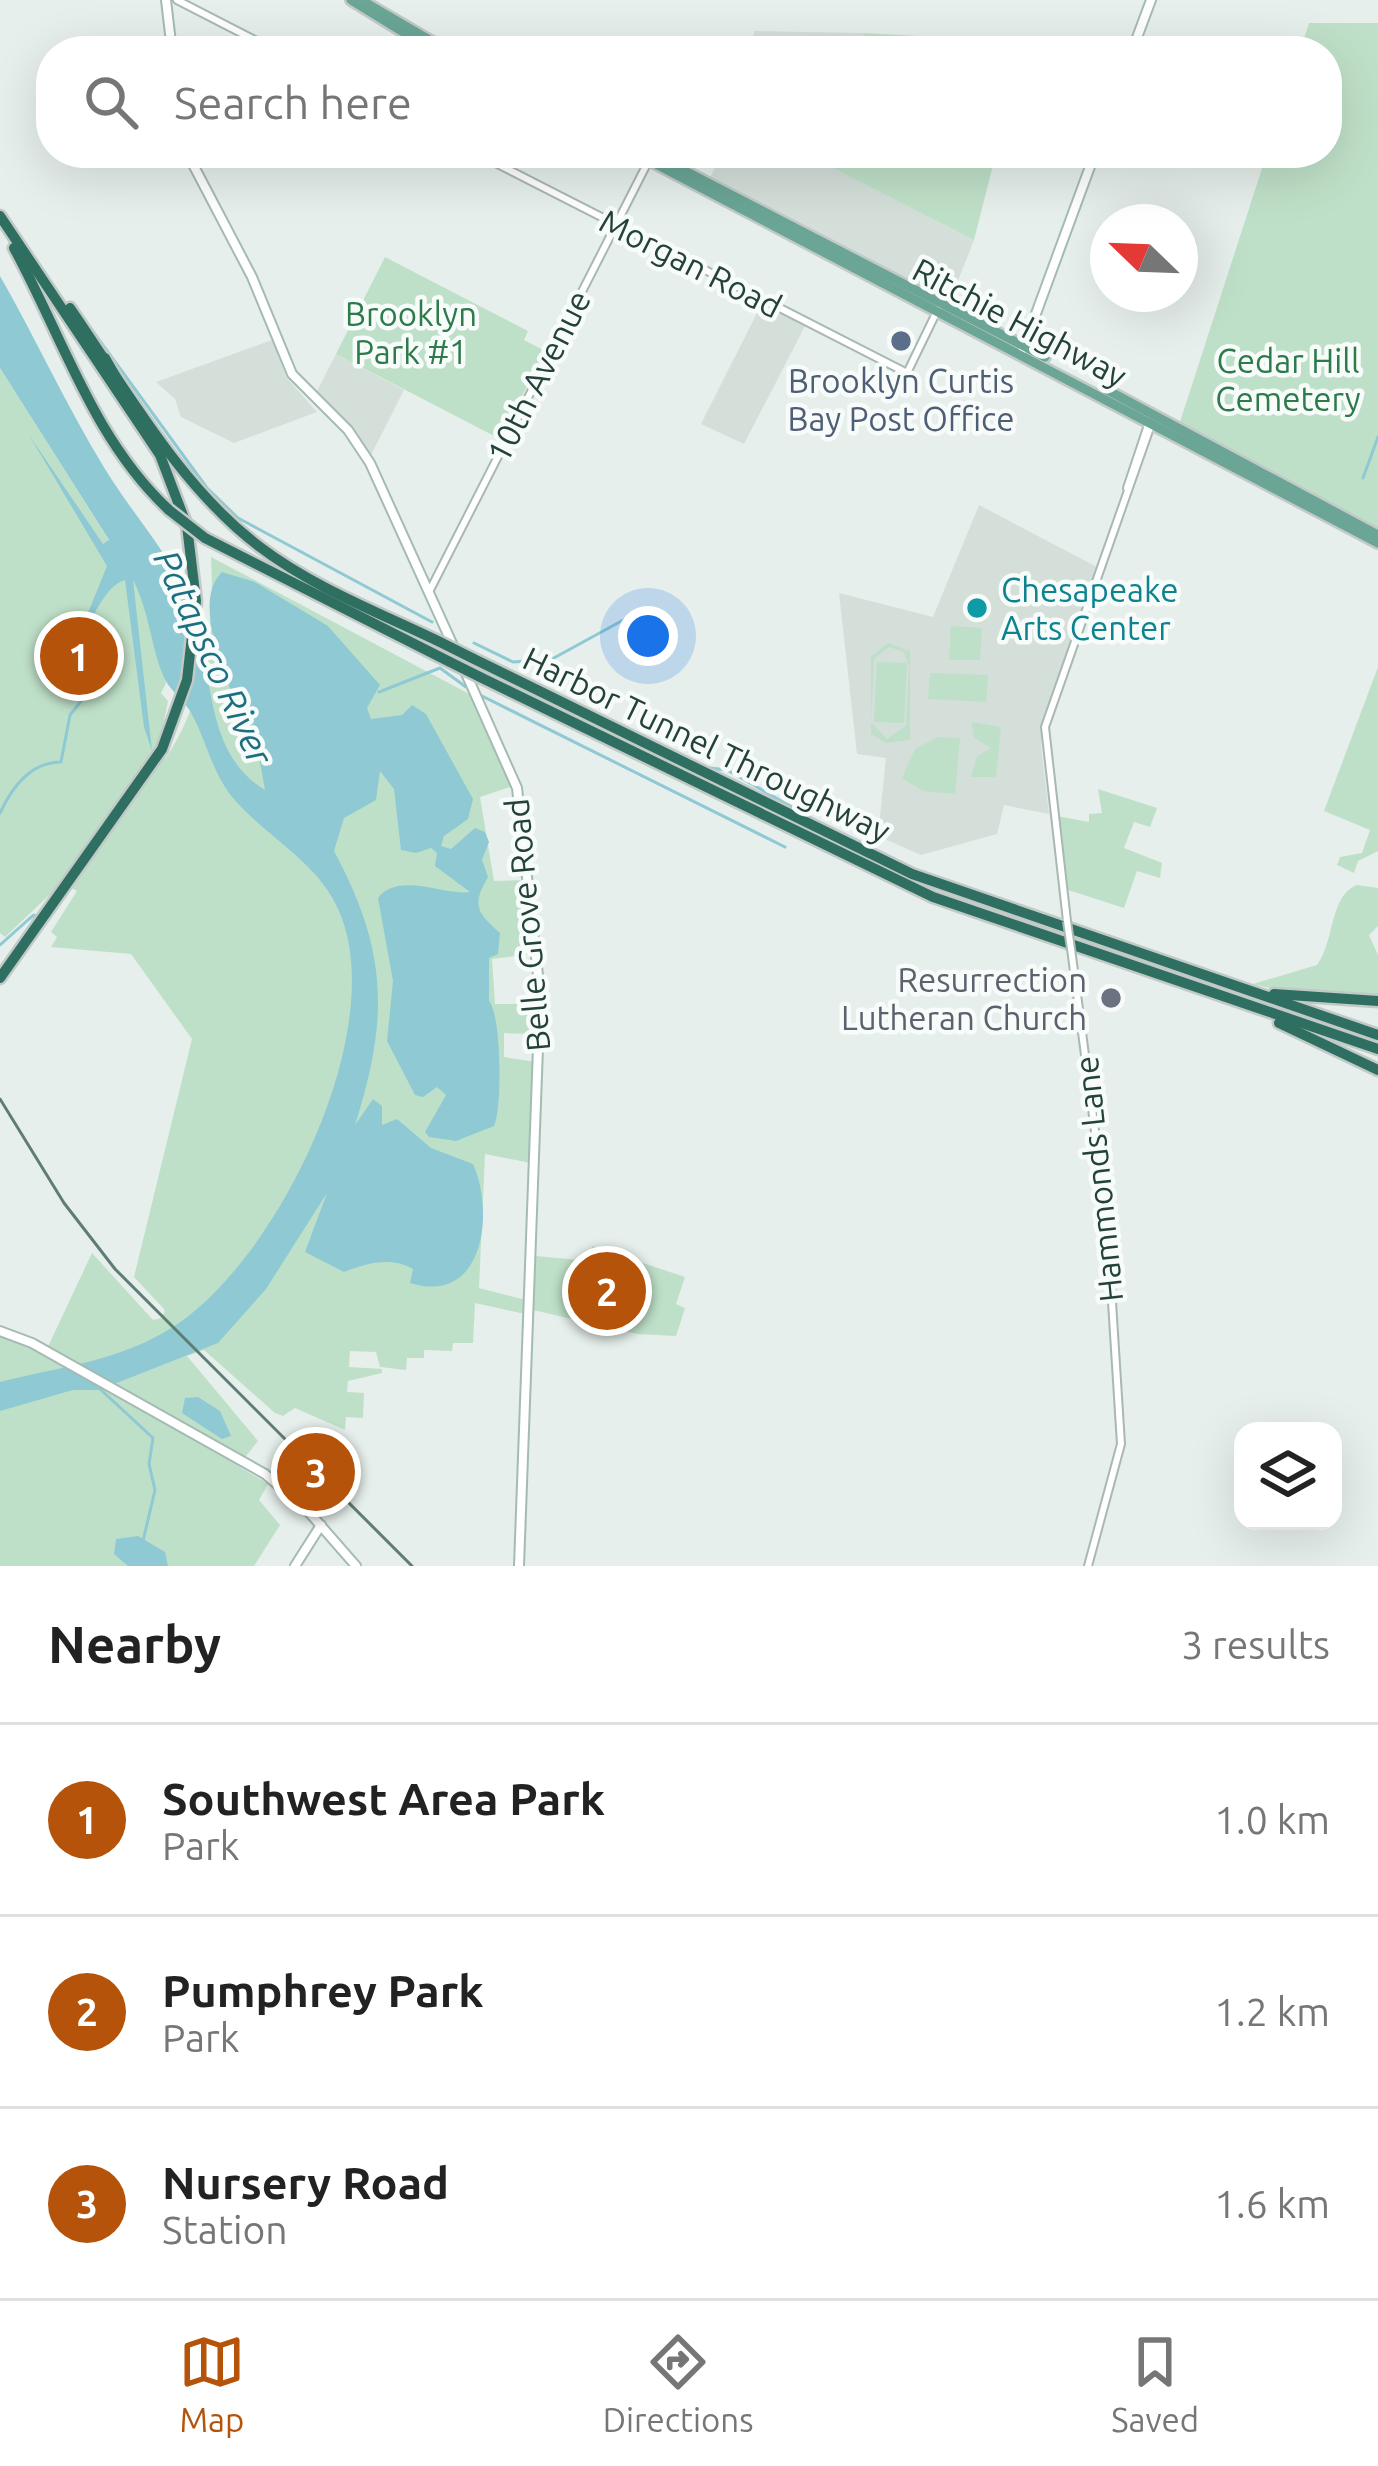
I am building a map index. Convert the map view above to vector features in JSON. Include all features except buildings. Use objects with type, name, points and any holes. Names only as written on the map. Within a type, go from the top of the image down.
[{"type":"highway","name":"Harbor Tunnel Throughway","points":[[0,206],[189,476],[240,531],[304,575],[912,874],[1378,1035]]},
{"type":"highway","name":"Harbor Tunnel Throughway","points":[[0,221],[160,455],[187,526],[199,589]]},
{"type":"highway","name":"Harbor Tunnel Throughway","points":[[0,221],[102,427],[130,468],[169,510],[205,538],[906,886],[1378,1049]]},
{"type":"highway","name":"Harbor Tunnel Throughway","points":[[105,358],[181,488],[199,589]]},
{"type":"highway","points":[[0,982],[137,790],[167,739],[193,652],[199,589]]},
{"type":"highway","points":[[1107,944],[1279,995],[1378,1001]]},
{"type":"highway","points":[[1193,987],[1338,1047],[1378,1070]]},
{"type":"main road","points":[[166,0],[170,36]]},
{"type":"main road","points":[[351,0],[410,36]]},
{"type":"main road","points":[[361,0],[422,36]]},
{"type":"main road","points":[[1137,36],[1150,0]]},
{"type":"main road","name":"Belle Grove Road","points":[[195,168],[252,277],[292,374],[362,449],[517,788],[538,974],[519,1566]]},
{"type":"main road","name":"Ritchie Highway","points":[[672,168],[1378,539]]},
{"type":"main road","points":[[1023,349],[1089,168]]},
{"type":"main road","name":"Ritchie Highway","points":[[1023,349],[1378,539]]},
{"type":"main road","points":[[0,1330],[253,1466],[321,1525],[356,1566]]},
{"type":"main road","points":[[295,1566],[321,1525]]},
{"type":"street","points":[[177,0],[247,36]]},
{"type":"street","name":"Morgan Road","points":[[506,168],[907,373],[940,305]]},
{"type":"street","name":"10th Avenue","points":[[428,592],[643,168]]},
{"type":"street","points":[[1139,459],[1150,421]]},
{"type":"street","name":"Hammonds Lane","points":[[1088,1566],[1121,1444],[1107,1223],[1045,727],[1150,421]]},
{"type":"street","name":"Hammonds Lane","points":[[1120,515],[1139,459]]},
{"type":"shaded area","points":[[754,31],[864,36],[753,36]]},
{"type":"shaded area","points":[[715,168],[832,168],[974,240],[950,301],[709,179]]},
{"type":"shaded area","points":[[762,303],[805,326],[744,444],[701,424]]},
{"type":"shaded area","points":[[272,340],[286,377],[317,412],[234,443],[181,417],[175,399],[156,382]]},
{"type":"shaded area","points":[[336,354],[404,390],[370,457],[350,427],[314,397]]},
{"type":"shaded area","points":[[979,505],[1099,568],[1044,718],[1041,746],[1049,814],[1004,805],[997,834],[921,855],[878,836],[886,758],[857,754],[839,593],[933,617]]},
{"type":"green space","name":"Cedar Hill Cemetery","points":[[1309,23],[1378,23],[1378,532],[1179,425],[1262,168],[1342,168],[1342,36],[1305,36]]},
{"type":"green space","points":[[832,168],[992,168],[974,240]]},
{"type":"green space","name":"Brooklyn Park #1","points":[[385,257],[528,331],[524,340],[545,351],[500,439],[336,354]]},
{"type":"green space","points":[[0,368],[132,577],[153,625],[166,683],[161,693],[168,701],[158,751],[165,759],[190,713],[204,662],[211,557],[473,696],[513,786],[480,797],[494,881],[525,880],[532,954],[492,959],[495,1004],[536,1004],[536,1034],[504,1033],[504,1057],[536,1062],[531,1163],[485,1154],[479,1288],[526,1300],[525,1314],[475,1303],[473,1343],[453,1343],[452,1351],[424,1350],[424,1358],[407,1358],[406,1370],[380,1367],[376,1352],[350,1351],[349,1367],[382,1369],[382,1373],[348,1381],[347,1392],[364,1393],[363,1418],[346,1417],[345,1430],[295,1408],[283,1416],[275,1413],[204,1350],[187,1356],[258,1441],[238,1466],[268,1484],[259,1500],[280,1525],[254,1566],[0,1566],[0,1335],[45,1353],[92,1253],[153,1320],[162,1318],[165,1310],[134,1277],[192,1039],[131,954],[51,947],[57,937],[51,932],[77,891],[62,883],[5,937],[0,933]]},
{"type":"green space","points":[[951,626],[982,628],[980,660],[949,660]]},
{"type":"green space","points":[[910,642],[910,740],[886,743],[871,734],[871,722],[871,657],[888,643],[909,651]],"holes":[[[889,647],[904,652],[909,666],[906,726],[887,739],[871,722],[874,659]]]},
{"type":"green space","points":[[877,662],[907,663],[904,723],[874,722]]},
{"type":"green space","points":[[1378,667],[1378,851],[1358,861],[1354,873],[1337,865],[1340,857],[1362,853],[1370,830],[1324,811]]},
{"type":"green space","points":[[930,673],[988,675],[986,702],[928,699]]},
{"type":"green space","points":[[972,722],[1001,727],[996,777],[971,777],[977,756],[991,748],[974,738]]},
{"type":"green space","points":[[938,737],[960,738],[955,794],[923,791],[902,778],[915,749]]},
{"type":"green space","points":[[1098,789],[1157,808],[1150,827],[1134,822],[1124,848],[1162,863],[1160,878],[1137,871],[1124,908],[1065,889],[1057,816],[1089,822],[1089,814],[1102,813]]},
{"type":"green space","points":[[1357,885],[1378,888],[1378,926],[1369,935],[1378,955],[1378,996],[1291,993],[1253,984],[1317,965],[1341,899]]},
{"type":"green space","points":[[592,1246],[685,1277],[676,1304],[685,1308],[676,1336],[638,1334],[533,1310],[536,1256],[590,1261]]},
{"type":"water","points":[[0,276],[91,445],[184,590],[199,633],[220,732],[245,774],[265,790],[256,740],[246,731],[211,626],[213,587],[222,572],[255,582],[328,626],[380,685],[367,708],[371,719],[402,715],[412,705],[426,714],[473,799],[468,819],[444,836],[441,846],[451,849],[475,828],[485,832],[489,842],[482,860],[488,877],[479,908],[500,933],[498,954],[489,958],[489,1001],[499,1064],[494,1126],[456,1141],[429,1137],[425,1132],[446,1095],[437,1087],[423,1097],[415,1095],[387,1041],[393,981],[378,898],[387,890],[409,885],[470,892],[435,866],[437,853],[431,848],[416,853],[401,850],[394,789],[380,771],[376,800],[344,818],[334,851],[365,921],[378,985],[374,1051],[355,1125],[373,1099],[382,1106],[382,1125],[397,1119],[431,1148],[473,1164],[480,1184],[482,1229],[468,1268],[454,1281],[435,1286],[410,1283],[413,1269],[404,1265],[378,1263],[344,1272],[305,1252],[327,1193],[266,1289],[218,1343],[99,1390],[73,1390],[0,1411],[0,1382],[89,1362],[153,1339],[212,1295],[250,1251],[314,1139],[336,1078],[349,1017],[351,960],[339,911],[329,893],[303,862],[242,808],[223,783],[190,711],[163,675],[133,580],[152,751],[144,727],[125,580],[109,591],[84,638],[79,664],[86,697],[76,678],[71,655],[107,566],[29,435],[103,544],[109,540],[0,368]]},
{"type":"water","points":[[198,1397],[220,1411],[231,1436],[222,1439],[182,1413],[185,1398]]},
{"type":"water","points":[[138,1536],[165,1552],[168,1566],[128,1566],[114,1554],[116,1539]]},
{"type":"waterway","points":[[86,322],[207,488],[238,518],[432,622]]},
{"type":"waterway","points":[[1363,478],[1378,437]]},
{"type":"waterway","points":[[474,643],[513,662],[552,659],[627,618]]},
{"type":"waterway","points":[[379,692],[440,668],[466,687]]},
{"type":"waterway","points":[[0,813],[24,778],[40,766],[61,762],[70,715],[86,695]]},
{"type":"waterway","points":[[482,696],[785,847]]},
{"type":"waterway","points":[[710,768],[727,770],[820,823]]},
{"type":"waterway","points":[[92,858],[145,782]]},
{"type":"waterway","points":[[0,945],[34,915],[37,920]]},
{"type":"waterway","points":[[99,1388],[153,1438],[149,1464],[155,1490],[143,1541]]},
{"type":"tram line","points":[[0,1099],[64,1203],[115,1269],[412,1566]]},
{"type":"place","name":"Brooklyn Curtis Bay Post Office","points":[[901,341]]},
{"type":"place","name":"Chesapeake Arts Center","points":[[977,608]]},
{"type":"place","name":"Southwest Area Park","points":[[79,656]]},
{"type":"place","name":"Resurrection Lutheran Church","points":[[1111,998]]},
{"type":"place","name":"Pumphrey Park","points":[[607,1291]]},
{"type":"place","name":"Nursery Road","points":[[316,1472]]},
{"type":"water label","name":"Patapsco River","points":[[214,657]]}]
